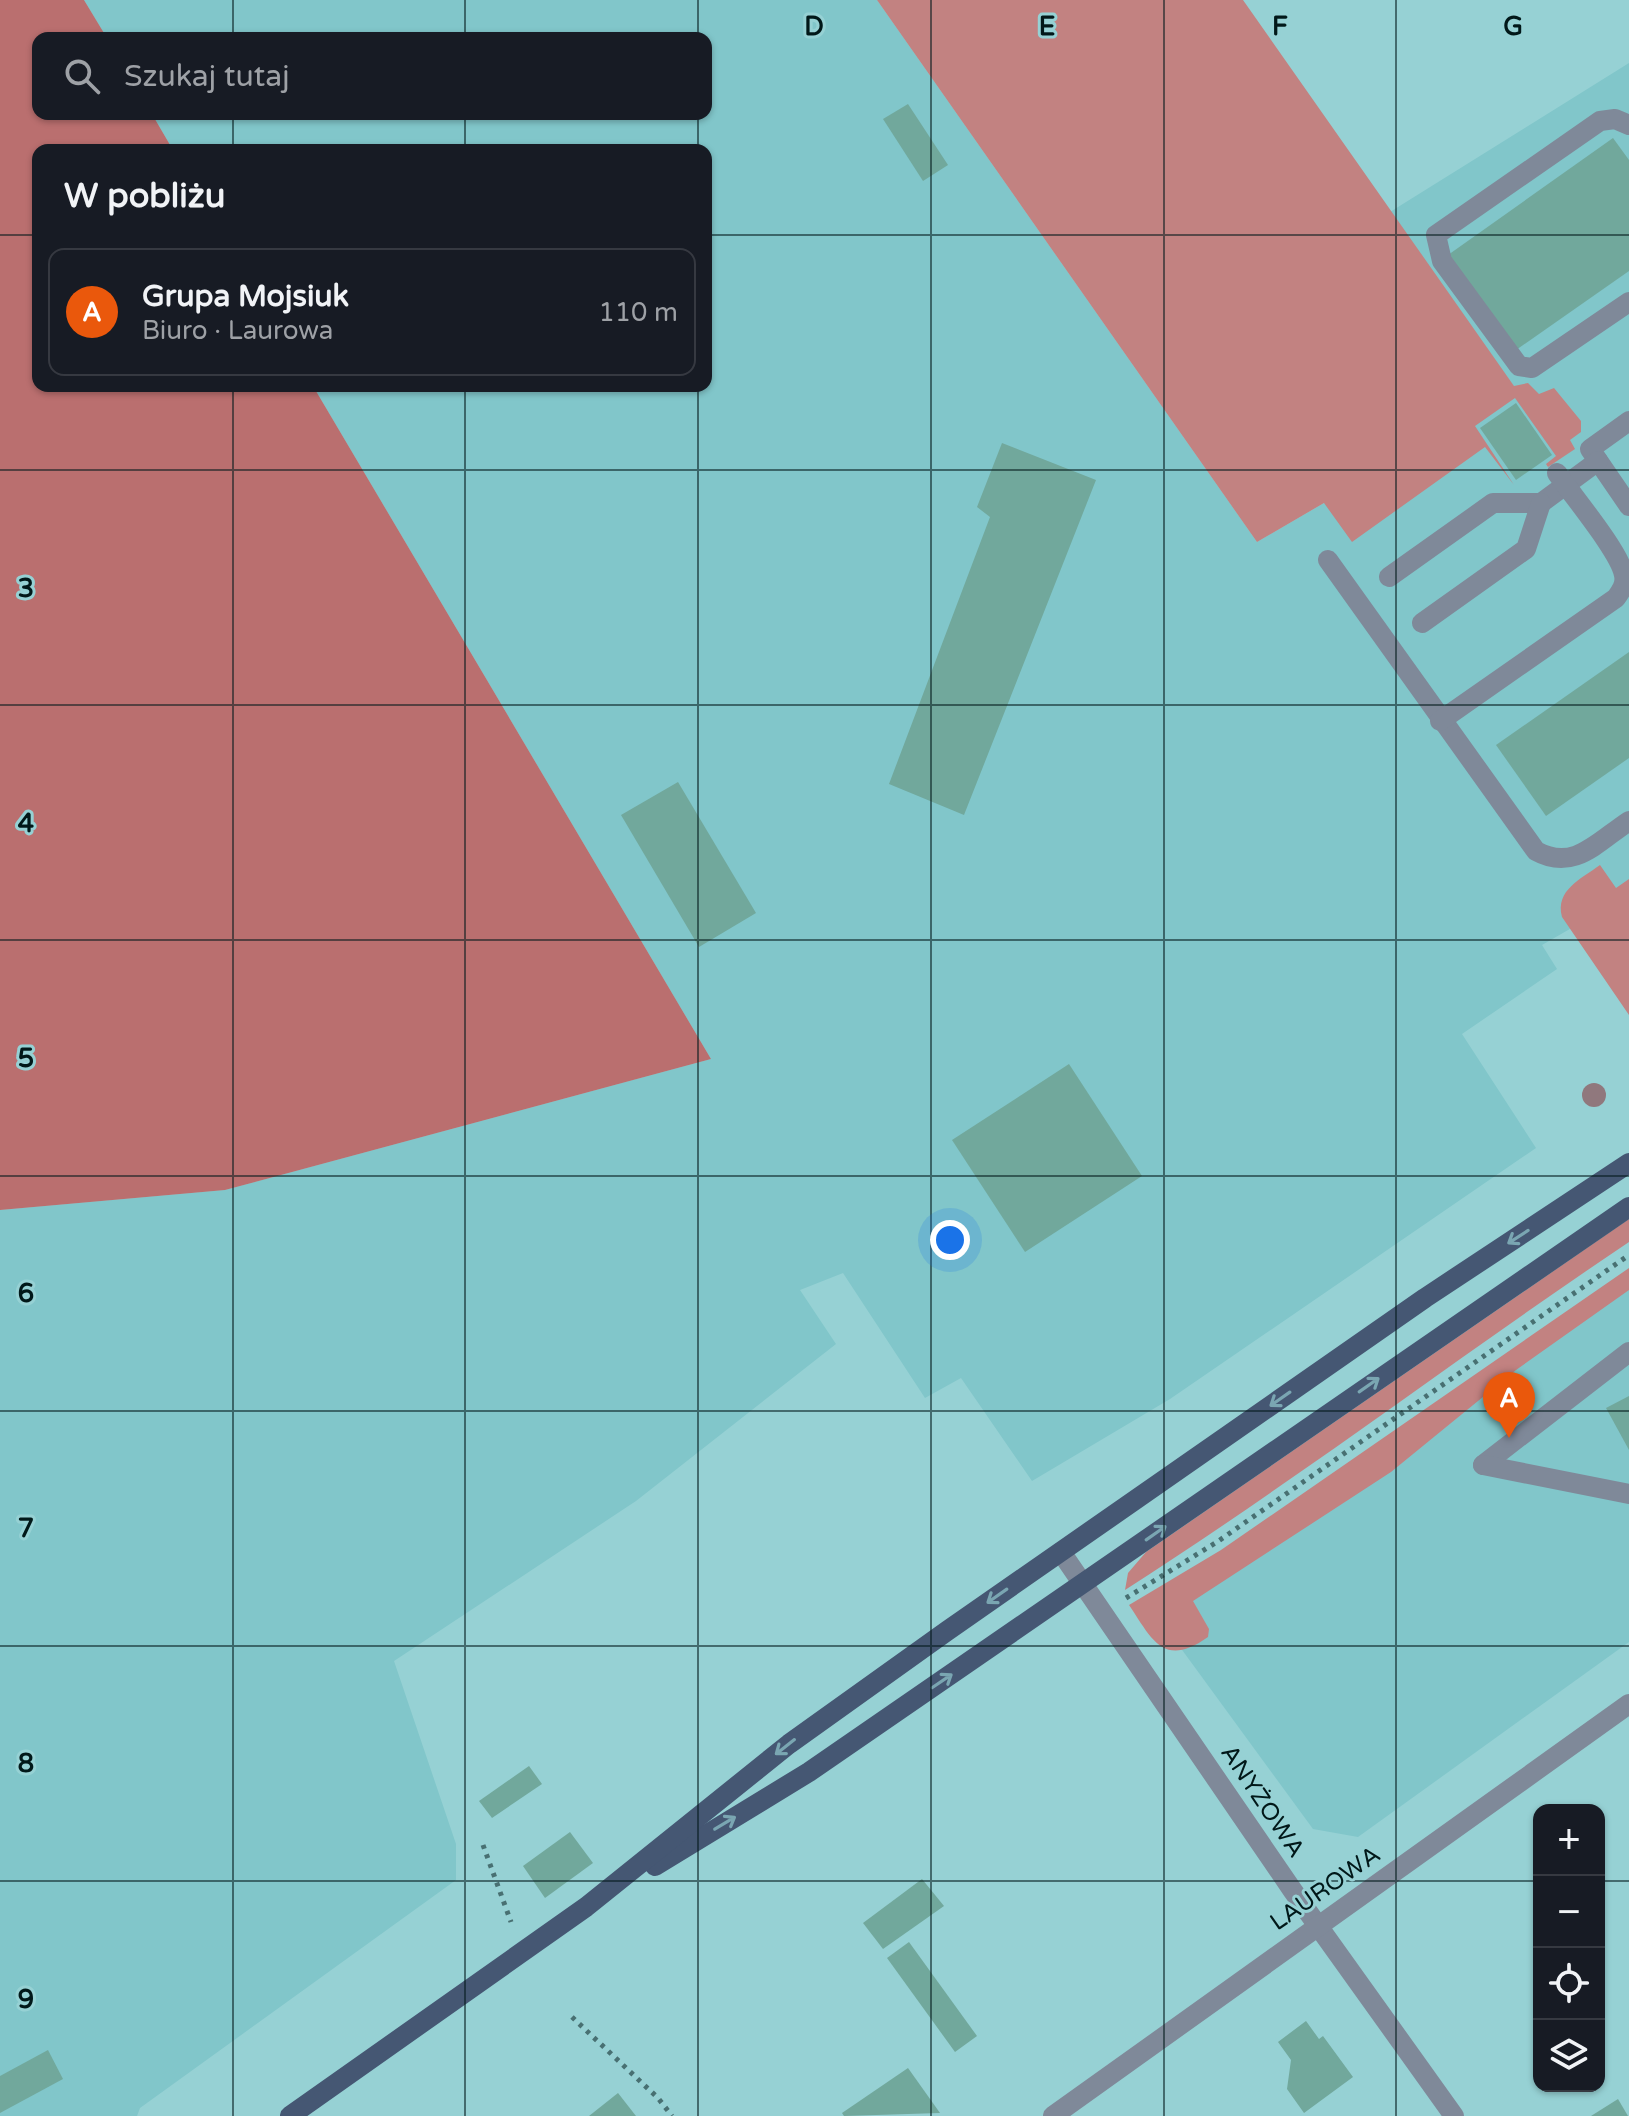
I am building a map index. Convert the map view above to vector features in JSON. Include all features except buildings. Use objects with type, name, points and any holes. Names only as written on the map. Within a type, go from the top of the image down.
[{"type":"main road","points":[[290,2116],[586,1907],[789,1744],[1425,1298],[1629,1163]]},
{"type":"main road","points":[[586,1907],[809,1772],[1629,1207]]},
{"type":"street","points":[[1629,125],[1615,119],[1600,121],[1436,235],[1442,261],[1519,366],[1532,368],[1629,302]]},
{"type":"street","points":[[1628,503],[1590,449],[1629,421]]},
{"type":"street","points":[[1422,623],[1526,549],[1541,503],[1561,479],[1598,461]]},
{"type":"street","points":[[1440,721],[1616,598],[1623,588],[1622,552],[1561,479]]},
{"type":"street","points":[[1389,577],[1493,503],[1541,503]]},
{"type":"street","points":[[1328,560],[1440,721],[1536,851],[1553,860],[1572,859],[1629,821]]},
{"type":"street","points":[[1629,1352],[1483,1465],[1629,1494]]},
{"type":"street","name":"ANYŻOWA","points":[[1061,1552],[1317,1925],[1454,2116]]},
{"type":"street","name":"LAUROWA","points":[[1053,2116],[1629,1704]]},
{"type":"path","points":[[1126,1598],[1217,1542],[1629,1255]]},
{"type":"path","points":[[483,1845],[511,1922]]},
{"type":"path","points":[[572,2017],[658,2098],[672,2116]]},
{"type":"shaded area","points":[[0,0],[84,0],[103,32],[32,32],[32,120],[156,120],[170,144],[32,144],[32,392],[317,392],[711,1059],[225,1190],[0,1210]]},
{"type":"shaded area","points":[[84,0],[877,0],[1257,542],[1517,391],[1390,212],[1629,63],[1629,895],[1542,945],[1557,969],[1462,1034],[1536,1148],[1170,1399],[1032,1481],[961,1378],[925,1398],[843,1273],[800,1290],[836,1344],[636,1501],[394,1661],[456,1844],[456,1880],[140,2108],[137,2116],[0,2116],[0,1210],[225,1190],[711,1059],[317,392],[712,392],[712,144],[170,144],[156,120],[712,120],[712,32],[103,32]]},
{"type":"shaded area","points":[[877,0],[1243,0],[1514,386],[1528,383],[1539,394],[1554,388],[1581,421],[1581,432],[1570,440],[1575,449],[1548,467],[1546,464],[1556,456],[1515,398],[1475,426],[1514,485],[1485,447],[1352,542],[1324,503],[1257,542]]},
{"type":"shaded area","points":[[1600,865],[1616,888],[1629,879],[1629,1015],[1562,917],[1562,899],[1566,892]]},
{"type":"shaded area","points":[[1629,1219],[1629,1242],[1125,1590],[1128,1573],[1146,1552]]},
{"type":"shaded area","points":[[1629,1268],[1629,1290],[1516,1370],[1391,1472],[1193,1601],[1209,1629],[1208,1637],[1193,1646],[1170,1650],[1161,1646],[1145,1630],[1129,1605],[1221,1550]]},
{"type":"shaded area","points":[[1629,1271],[1629,1642],[1358,1837],[1313,1829],[1150,1606]]},
{"type":"place","name":"Grupa Mojsiuk","points":[[1509,1438]]}]
